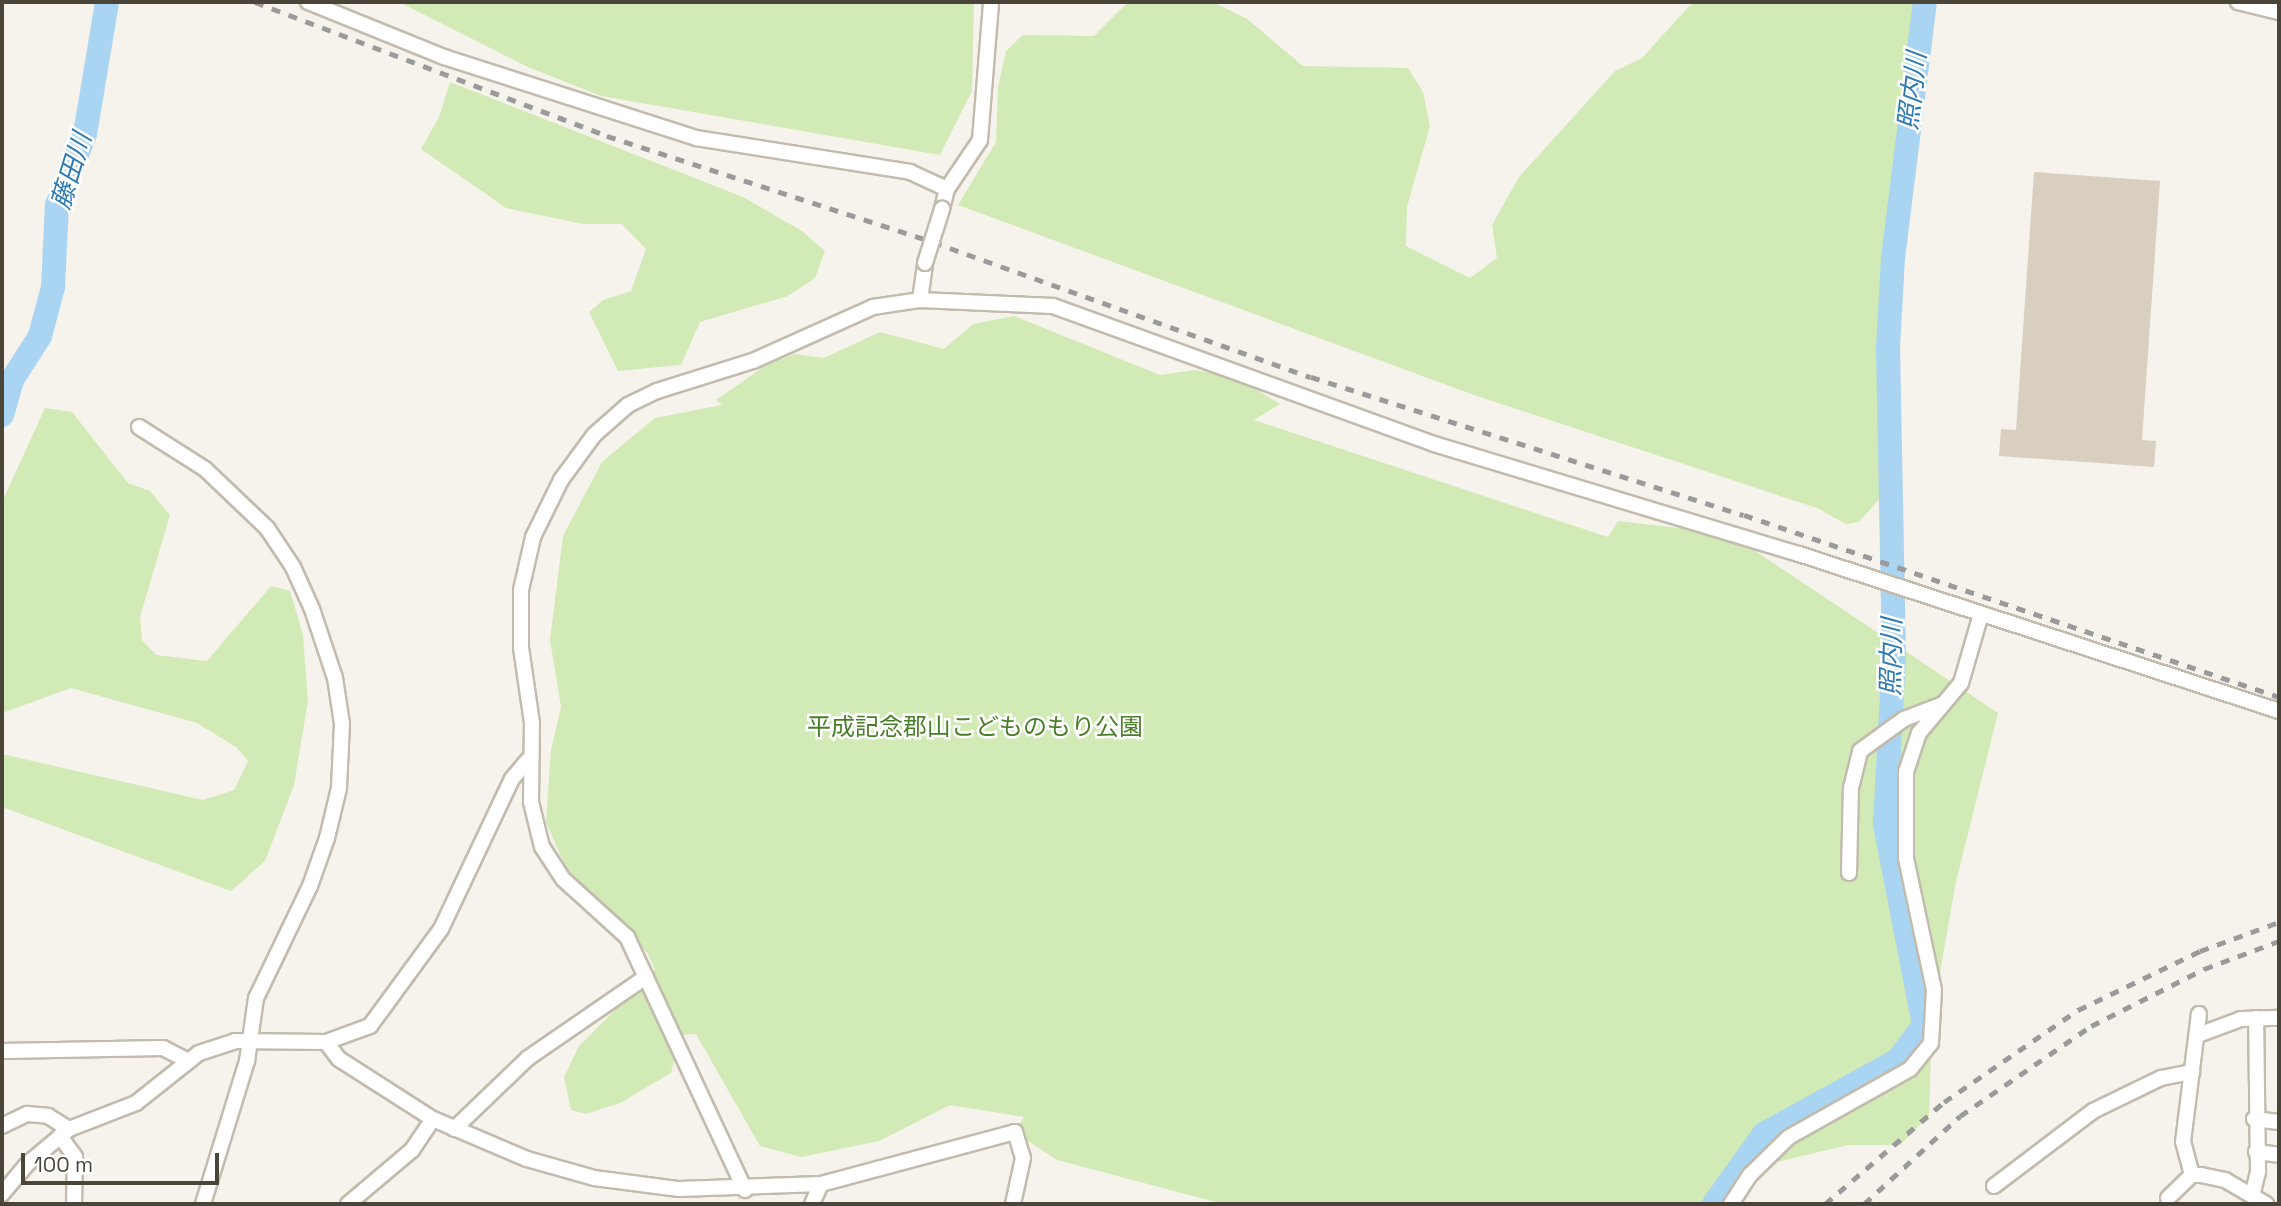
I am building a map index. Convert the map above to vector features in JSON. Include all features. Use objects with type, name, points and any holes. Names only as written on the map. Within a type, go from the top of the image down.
[{"type":"street","points":[[308,2],[444,57],[696,138],[911,172],[947,188]]},
{"type":"street","points":[[920,300],[925,263],[947,188],[980,140],[991,2]]},
{"type":"street","points":[[2238,2],[2279,12]]},
{"type":"street","points":[[745,1190],[621,929],[549,861],[531,802],[528,760],[532,723],[521,648],[521,590],[533,537],[550,500],[594,435],[628,405],[657,391],[753,361],[873,307],[920,300],[1053,306],[1434,444],[1981,614],[2279,712]]},
{"type":"street","points":[[139,427],[205,469],[267,528],[293,567],[335,678],[342,756],[327,838],[310,886],[256,998],[248,1042],[203,1204]]},
{"type":"street","points":[[1731,1204],[1750,1175],[1789,1137],[1910,1069],[1931,1043],[1934,990],[1903,822],[1914,744],[1961,682],[1981,614]]},
{"type":"street","points":[[1849,873],[1851,788],[1860,751],[1904,719],[1941,705]]},
{"type":"street","points":[[2,1194],[64,1132],[136,1103],[187,1060],[210,1048],[248,1042],[326,1042],[365,1030],[378,1017],[441,929],[512,779],[528,760]]},
{"type":"street","points":[[454,1129],[528,1058],[646,977]]},
{"type":"street","points":[[2192,1175],[2183,1142],[2199,1014]]},
{"type":"street","points":[[2198,1035],[2256,1018],[2279,1018]]},
{"type":"street","points":[[2252,1196],[2256,1152],[2256,1018]]},
{"type":"street","points":[[326,1042],[339,1059],[433,1119],[527,1160],[594,1178],[653,1188],[745,1190],[821,1184],[1015,1132],[1023,1158],[1013,1204]]},
{"type":"street","points":[[2,1051],[163,1048],[187,1060]]},
{"type":"street","points":[[1994,1186],[2093,1111],[2161,1078],[2192,1072]]},
{"type":"street","points":[[2,1126],[27,1114],[48,1116],[64,1132],[76,1163],[74,1204]]},
{"type":"street","points":[[348,1204],[412,1150],[433,1119]]},
{"type":"street","points":[[2254,1119],[2279,1122]]},
{"type":"street","points":[[2256,1152],[2279,1154]]},
{"type":"street","points":[[2192,1175],[2225,1180],[2266,1204]]},
{"type":"street","points":[[2168,1198],[2192,1175]]},
{"type":"street","points":[[812,1204],[821,1184]]},
{"type":"green space","points":[[399,2],[974,2],[972,91],[940,155],[601,96],[528,67]]},
{"type":"green space","points":[[1128,2],[1217,4],[1247,19],[1303,66],[1408,68],[1423,92],[1430,126],[1407,207],[1406,246],[1470,278],[1497,258],[1492,225],[1519,177],[1615,71],[1642,58],[1691,4],[1919,2],[1884,252],[1892,435],[1880,498],[1859,522],[1846,524],[1817,508],[1474,395],[958,205],[996,142],[998,87],[1006,51],[1023,35],[1094,36]]},
{"type":"green space","points":[[450,82],[743,197],[802,231],[825,251],[815,278],[788,296],[700,322],[681,365],[618,371],[589,312],[603,300],[631,291],[646,249],[622,224],[583,224],[506,208],[421,149],[439,117]]},
{"type":"green space","name":"平成記念郡山こどものもり公園","points":[[1014,316],[1160,375],[1195,370],[1238,378],[1280,404],[1254,420],[1608,537],[1618,521],[1730,534],[1998,713],[1955,886],[1932,1020],[1929,1116],[1900,1145],[1848,1145],[1768,1164],[1725,1189],[1715,1204],[1223,1204],[1057,1160],[1015,1132],[1024,1117],[950,1105],[879,1141],[801,1157],[760,1146],[696,1034],[680,1035],[671,1073],[620,1103],[586,1114],[571,1110],[564,1077],[579,1046],[655,970],[648,954],[565,866],[546,822],[551,750],[561,707],[550,640],[563,536],[602,462],[655,418],[722,405],[716,400],[766,365],[795,354],[824,358],[880,332],[944,349],[973,324]]},
{"type":"green space","points":[[45,408],[72,412],[128,483],[150,491],[170,515],[140,617],[142,640],[156,655],[207,661],[271,586],[290,591],[303,635],[308,701],[294,785],[265,861],[231,891],[2,807],[2,754],[203,800],[234,790],[248,761],[236,747],[197,723],[71,688],[2,713],[2,502]]},
{"type":"building","points":[[2034,172],[2160,181],[2142,440],[2156,441],[2154,467],[1999,456],[2001,429],[2016,430]]},
{"type":"waterway","name":"藤田川","points":[[2,415],[12,380],[40,336],[53,287],[57,205],[85,134],[107,2]]},
{"type":"waterway","name":"照内川","points":[[1714,1204],[1764,1134],[1898,1060],[1924,1025],[1885,824],[1894,658],[1888,347],[1893,258],[1925,2]]},
{"type":"railway","points":[[255,2],[607,136],[933,242],[1311,377],[1744,515],[2279,697]]},
{"type":"railway","points":[[1825,1204],[1944,1102],[2078,1010],[2200,951],[2279,922]]},
{"type":"railway","points":[[1864,1204],[1960,1116],[2091,1026],[2204,969],[2279,941]]}]
